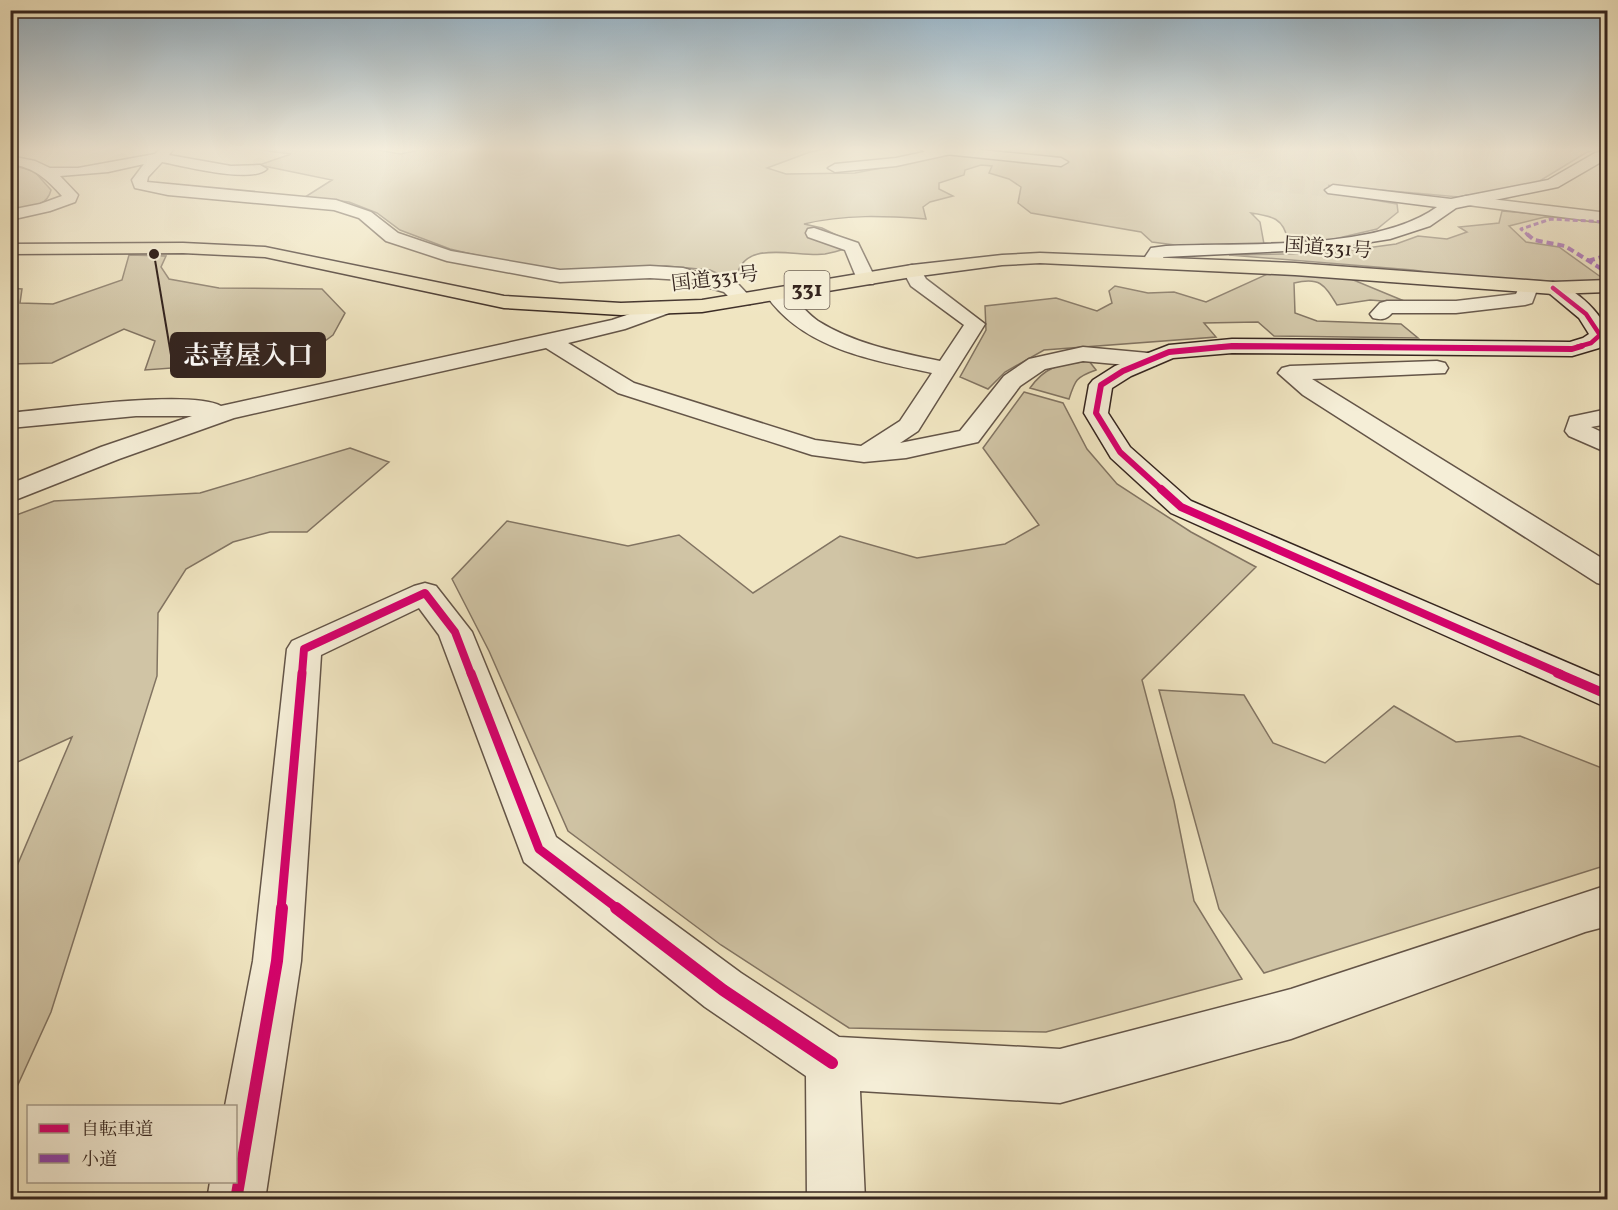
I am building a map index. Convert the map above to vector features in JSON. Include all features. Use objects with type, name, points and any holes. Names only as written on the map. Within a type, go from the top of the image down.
[{"type":"highway","name":"国道331号","points":[[10,249],[247,250],[307,259],[434,289],[504,302],[586,308],[662,309],[743,300],[912,272],[1002,260],[1040,258],[1295,268],[1540,287],[1608,286]]},
{"type":"street","points":[[10,215],[54,204]]},
{"type":"street","points":[[330,204],[365,216],[392,237],[447,256],[560,276],[650,272],[682,274],[731,288],[743,300]]},
{"type":"street","points":[[1156,262],[1154,257],[1157,252],[1166,250],[1294,246],[1359,239],[1422,224],[1456,204]]},
{"type":"street","points":[[1474,204],[1608,218]]},
{"type":"street","points":[[814,233],[852,247],[866,280]]},
{"type":"street","points":[[864,454],[909,426],[975,324],[918,282],[912,272]]},
{"type":"street","points":[[1380,314],[1387,307],[1435,310],[1476,307],[1525,299],[1540,287],[1585,311],[1595,323],[1600,335],[1592,343],[1572,349],[1232,346],[1169,352],[1123,370],[1101,385],[1096,413],[1120,452],[1181,507],[1608,695]]},
{"type":"street","points":[[776,295],[806,322],[831,338],[864,351],[946,369]]},
{"type":"street","points":[[10,494],[110,453],[227,412],[618,325],[662,309]]},
{"type":"street","points":[[549,340],[626,388],[812,447],[864,454],[906,450],[969,436],[991,411],[1012,381],[1037,364],[1083,354],[1148,360]]},
{"type":"street","points":[[1437,368],[1290,373],[1311,390],[1608,576]]},
{"type":"street","points":[[10,421],[108,410],[190,408],[227,412]]},
{"type":"street","points":[[1608,416],[1580,422],[1578,431],[1608,445]]},
{"type":"street","points":[[236,1200],[277,961],[304,649],[425,593],[455,632],[539,849],[723,990],[832,1063],[1060,1076],[1291,1014],[1585,911],[1608,905]]},
{"type":"street","points":[[832,1063],[836,1200]]},
{"type":"shaded area","points":[[11,204],[40,204],[35,206],[11,212]]},
{"type":"shaded area","points":[[355,204],[927,204],[923,207],[926,219],[850,217],[804,224],[822,228],[857,245],[825,254],[771,252],[758,254],[747,259],[740,268],[736,282],[710,270],[666,266],[565,271],[514,264],[450,249],[400,230],[377,213]]},
{"type":"shaded area","points":[[1020,204],[1397,204],[1398,212],[1377,229],[1330,240],[1288,241],[1283,227],[1276,219],[1251,213],[1260,222],[1264,244],[1175,245],[1152,242],[1141,232],[1031,213]]},
{"type":"shaded area","points":[[1502,211],[1593,219],[1545,217],[1509,226],[1526,242],[1559,247],[1605,280],[1568,282],[1453,276],[1413,270],[1229,255],[1329,253],[1396,244],[1418,236],[1447,239],[1467,232],[1459,227],[1499,223]]},
{"type":"shaded area","points":[[129,255],[166,256],[161,267],[169,279],[219,288],[322,289],[345,313],[333,335],[294,364],[227,364],[145,370],[155,341],[124,329],[52,363],[11,364],[11,288],[22,289],[20,303],[53,304],[122,280]]},
{"type":"shaded area","points":[[1272,272],[1351,279],[1409,303],[1370,300],[1337,305],[1325,287],[1320,284],[1310,281],[1294,283],[1295,313],[1317,321],[1401,324],[1418,338],[1274,336],[1258,322],[1204,323],[1216,337],[1044,350],[1005,372],[988,389],[960,377],[986,330],[985,306],[1056,298],[1097,311],[1112,303],[1109,291],[1115,286],[1148,293],[1174,292],[1206,302]]},
{"type":"shaded area","points":[[1089,361],[1096,370],[1077,380],[1069,399],[1030,388],[1042,374],[1055,367]]},
{"type":"shaded area","points":[[1024,392],[1063,403],[1087,449],[1117,484],[1191,532],[1256,567],[1142,680],[1174,801],[1194,901],[1242,979],[1046,1032],[849,1028],[721,945],[568,831],[489,651],[452,579],[507,521],[628,546],[679,535],[753,593],[840,536],[917,558],[1005,544],[1039,525],[983,448]]},
{"type":"shaded area","points":[[350,448],[389,462],[307,532],[270,532],[233,542],[186,569],[158,613],[157,676],[51,1012],[11,1100],[11,880],[72,737],[11,765],[11,517],[54,501],[200,493]]},
{"type":"shaded area","points":[[1159,690],[1244,695],[1273,743],[1325,763],[1394,706],[1456,742],[1520,736],[1607,770],[1607,865],[1264,973],[1219,909]]},
{"type":"marked path","points":[[1608,222],[1551,219],[1521,229],[1534,240],[1565,246],[1608,273]]},
{"type":"marked path","points":[[1588,261],[1608,255]]},
{"type":"cycle path","points":[[1553,288],[1592,320],[1600,335],[1591,343],[1572,349],[1232,346],[1169,352],[1123,371],[1101,385],[1096,413],[1120,452],[1181,507],[1608,695]]},
{"type":"cycle path","points":[[236,1200],[277,961],[304,649],[425,593],[455,632],[539,849],[723,990],[832,1063]]},
{"type":"place","name":"志喜屋入口","points":[[154,254]]}]
